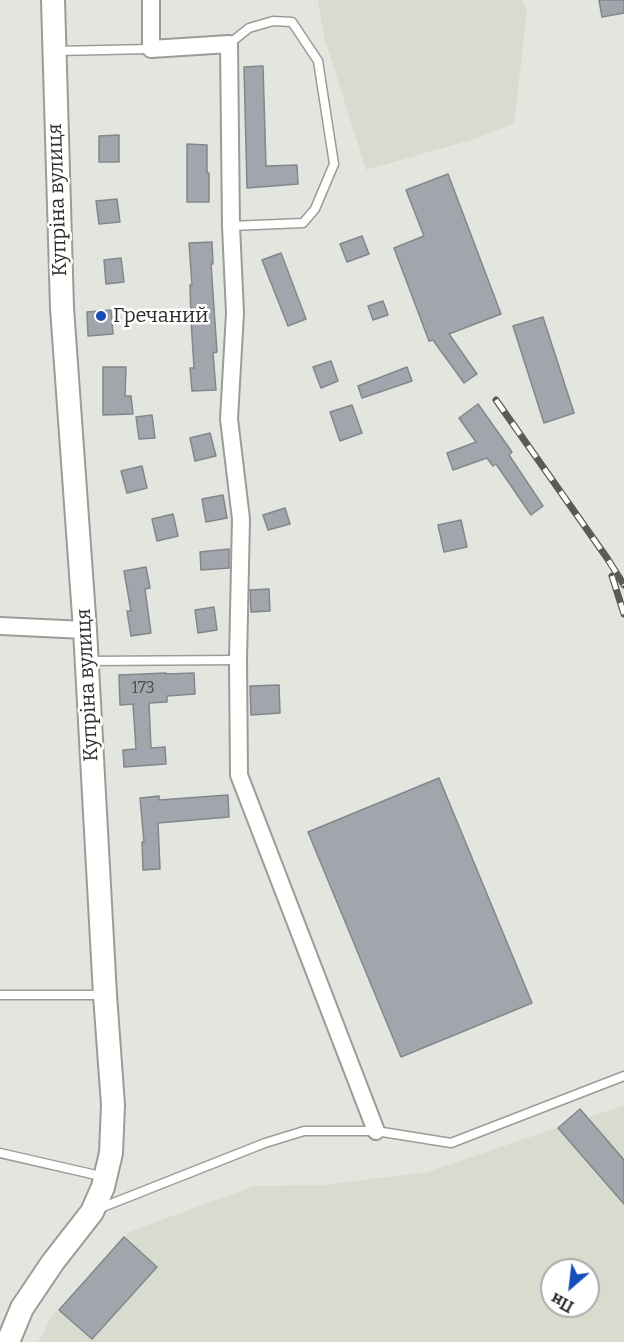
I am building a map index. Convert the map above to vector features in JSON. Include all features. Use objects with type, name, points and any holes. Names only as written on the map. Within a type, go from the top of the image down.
[{"type":"main road","name":"Купріна вулиця","points":[[8,1342],[22,1308],[53,1262],[92,1212],[103,1187],[111,1153],[113,1105],[86,630],[62,308],[53,0]]},
{"type":"street","points":[[151,0],[151,49],[229,44],[231,226],[235,313],[229,419],[241,519],[238,660],[239,775],[376,1131]]},
{"type":"street","points":[[0,626],[86,630]]},
{"type":"lane","points":[[229,44],[249,28],[273,21],[292,22],[318,61],[334,164],[315,209],[303,224],[231,226]]},
{"type":"lane","points":[[53,51],[151,49]]},
{"type":"lane","points":[[87,661],[238,660]]},
{"type":"lane","points":[[0,995],[105,995]]},
{"type":"lane","points":[[92,1212],[265,1143],[304,1131],[376,1131],[451,1143],[624,1076]]},
{"type":"lane","points":[[0,1153],[106,1177]]},
{"type":"shaded area","points":[[318,0],[522,0],[527,12],[514,123],[475,139],[366,170],[324,36]]},
{"type":"shaded area","points":[[624,1105],[624,1342],[38,1342],[53,1314],[129,1232],[254,1186],[322,1185],[427,1172]]},
{"type":"building","points":[[599,0],[624,0],[624,13],[602,17]]},
{"type":"building","points":[[263,66],[266,166],[297,165],[298,184],[247,188],[244,67]]},
{"type":"building","points":[[119,135],[119,162],[99,162],[99,136]]},
{"type":"building","points":[[187,144],[207,145],[209,202],[187,202]]},
{"type":"building","points":[[448,174],[501,314],[449,334],[477,374],[464,383],[433,340],[429,341],[394,248],[424,236],[406,190]]},
{"type":"building","points":[[117,199],[120,222],[99,224],[96,201]]},
{"type":"building","points":[[362,236],[369,254],[347,262],[340,244]]},
{"type":"building","points":[[212,242],[213,264],[211,264],[217,352],[213,353],[216,390],[192,391],[190,368],[194,368],[189,243]]},
{"type":"building","points":[[281,253],[306,319],[288,326],[262,260]]},
{"type":"building","points":[[121,258],[124,282],[106,284],[104,260]]},
{"type":"building","points":[[383,301],[388,315],[373,320],[368,306]]},
{"type":"building","points":[[111,310],[113,334],[88,336],[87,312]]},
{"type":"building","points":[[543,317],[574,413],[544,423],[513,326]]},
{"type":"building","points":[[331,361],[338,381],[321,388],[313,367]]},
{"type":"building","points":[[103,367],[126,367],[125,396],[131,396],[133,414],[103,415]]},
{"type":"building","points":[[407,367],[412,381],[362,398],[358,386]]},
{"type":"building","points":[[478,404],[512,452],[509,455],[543,506],[531,515],[496,464],[493,466],[487,458],[453,470],[447,453],[476,442],[459,418]]},
{"type":"building","points":[[352,405],[362,433],[340,441],[330,412]]},
{"type":"building","points":[[152,415],[155,438],[139,439],[136,417]]},
{"type":"building","points":[[210,433],[216,456],[195,461],[190,438]]},
{"type":"building","points":[[142,466],[147,488],[127,493],[121,471]]},
{"type":"building","points":[[223,495],[227,518],[206,522],[202,499]]},
{"type":"building","points":[[285,508],[290,524],[268,530],[263,515]]},
{"type":"building","points":[[173,514],[178,536],[157,541],[152,519]]},
{"type":"building","points":[[461,520],[467,547],[444,552],[438,525]]},
{"type":"building","points":[[229,549],[229,568],[201,570],[200,552]]},
{"type":"building","points":[[146,567],[150,588],[145,589],[151,633],[131,636],[127,611],[131,611],[124,571]]},
{"type":"building","points":[[269,589],[270,611],[251,612],[250,590]]},
{"type":"building","points":[[214,607],[217,630],[198,633],[195,610]]},
{"type":"building","points":[[194,673],[195,694],[167,696],[167,702],[149,703],[151,748],[165,747],[166,764],[124,767],[123,750],[136,749],[133,704],[120,705],[119,675]]},
{"type":"building","points":[[279,685],[280,713],[251,715],[250,686]]},
{"type":"building","points":[[439,778],[532,1003],[401,1057],[308,832]]},
{"type":"building","points":[[228,795],[229,817],[158,823],[160,869],[143,870],[142,842],[144,842],[140,798],[159,796],[159,800]]},
{"type":"building","points":[[580,1109],[624,1160],[624,1204],[558,1128]]},
{"type":"building","points":[[124,1237],[157,1267],[92,1339],[59,1310]]},
{"type":"railway","points":[[496,400],[624,585]]},
{"type":"railway","points":[[612,576],[624,614]]},
{"type":"place","name":"Гречаний","points":[[101,316]]}]
